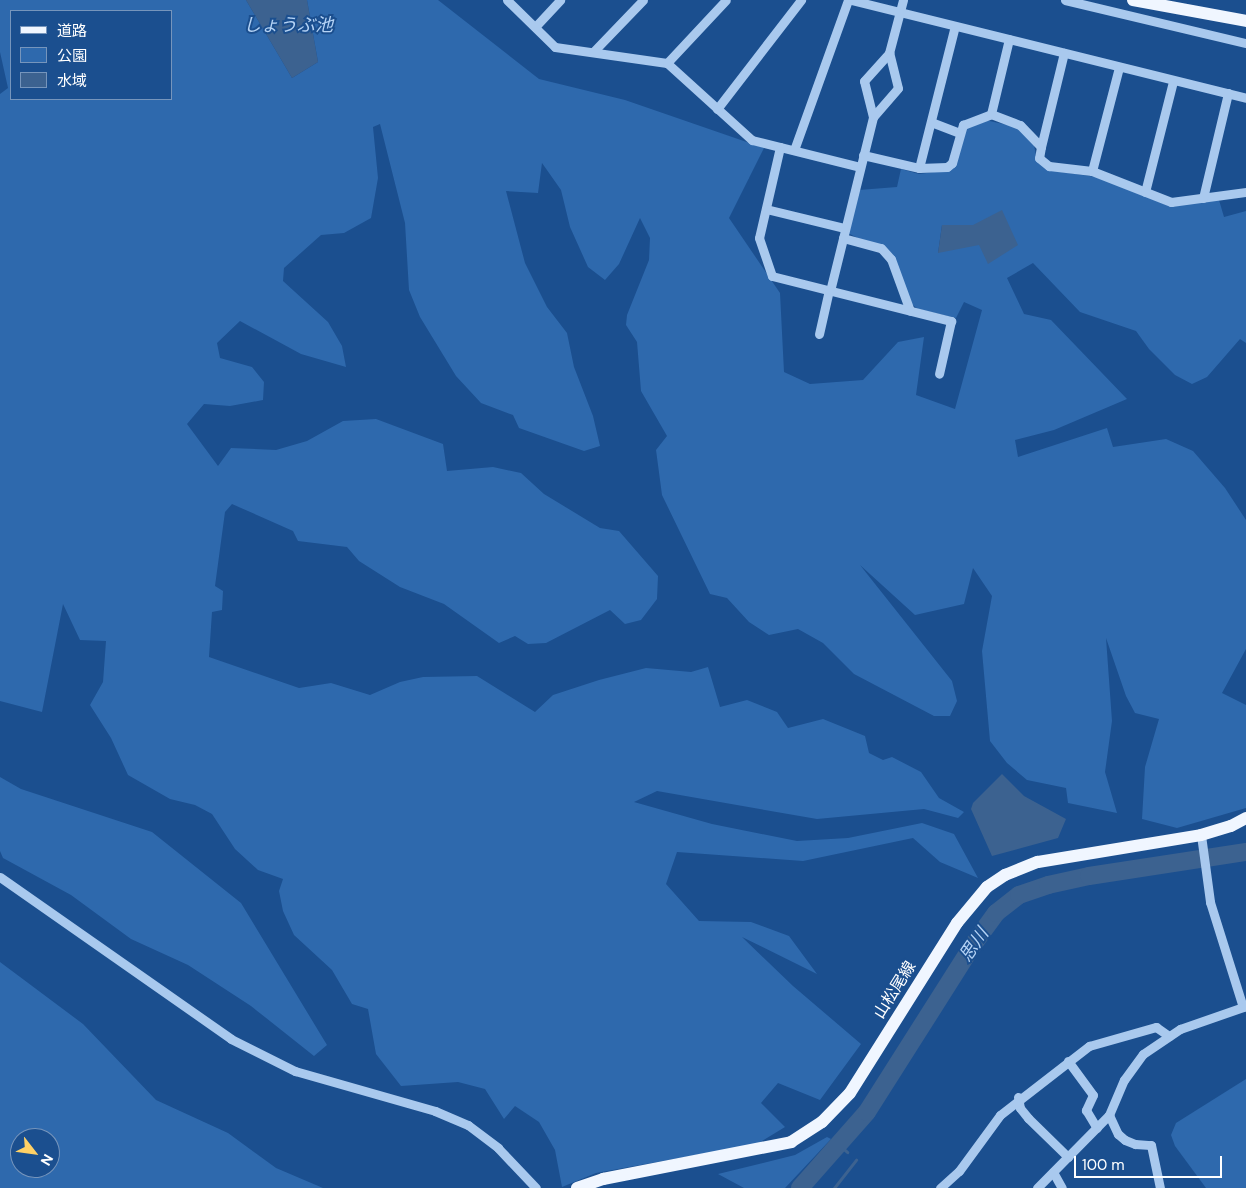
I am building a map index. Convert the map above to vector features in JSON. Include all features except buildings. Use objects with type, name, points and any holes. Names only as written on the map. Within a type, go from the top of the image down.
[{"type":"main road","points":[[1133,0],[1246,20]]},
{"type":"main road","name":"山松尾線","points":[[578,1188],[603,1179],[791,1142],[822,1122],[850,1093],[957,923],[987,887],[1005,875],[1038,862],[1201,835],[1232,826],[1246,818]]},
{"type":"street","points":[[507,0],[555,47],[667,63],[752,140],[860,167]]},
{"type":"street","points":[[535,27],[560,0]]},
{"type":"street","points":[[593,52],[643,0]]},
{"type":"street","points":[[667,63],[726,0]]},
{"type":"street","points":[[717,108],[801,0]]},
{"type":"street","points":[[794,150],[850,0],[1246,98]]},
{"type":"street","points":[[873,117],[864,81],[889,53],[903,0]]},
{"type":"street","points":[[1065,0],[1246,43]]},
{"type":"street","points":[[919,168],[955,26]]},
{"type":"street","points":[[991,114],[1009,39]]},
{"type":"street","points":[[819,334],[873,117],[898,88],[889,53]]},
{"type":"street","points":[[1064,53],[1040,147],[1039,158],[1049,166],[1092,172],[1171,202],[1246,192]]},
{"type":"street","points":[[1092,172],[1118,67]]},
{"type":"street","points":[[1145,192],[1173,80]]},
{"type":"street","points":[[1203,198],[1228,93]]},
{"type":"street","points":[[863,155],[919,168],[947,167],[952,163],[959,133],[967,120],[991,114],[1020,125],[1040,147]]},
{"type":"street","points":[[931,122],[959,133]]},
{"type":"street","points":[[780,147],[759,238],[772,276],[951,321],[939,374]]},
{"type":"street","points":[[766,209],[844,228]]},
{"type":"street","points":[[843,238],[882,248],[891,259],[910,311]]},
{"type":"street","points":[[1037,1188],[1109,1115],[1130,1069],[1143,1054],[1169,1036],[1245,1006],[1210,902],[1201,835]]},
{"type":"street","points":[[0,877],[238,1043],[295,1071],[436,1111],[468,1124],[498,1148],[536,1188]]},
{"type":"street","points":[[940,1188],[959,1171],[1000,1115],[1018,1097],[1089,1046],[1156,1027],[1169,1036]]},
{"type":"street","points":[[1068,1061],[1093,1095],[1086,1110],[1097,1128]]},
{"type":"street","points":[[1018,1097],[1020,1108],[1028,1118],[1068,1157]]},
{"type":"street","points":[[1109,1115],[1118,1134],[1125,1140],[1135,1144],[1151,1145],[1160,1188]]},
{"type":"street","points":[[1053,1172],[1062,1188]]},
{"type":"green space","points":[[0,0],[246,0],[292,78],[318,62],[307,0],[438,0],[539,79],[625,100],[764,148],[729,218],[780,293],[784,372],[810,384],[863,380],[898,342],[924,337],[916,395],[955,409],[982,310],[964,302],[956,318],[918,309],[910,303],[894,257],[848,233],[859,190],[897,187],[901,169],[919,174],[949,170],[965,129],[985,120],[1017,127],[1034,145],[1037,161],[1048,170],[1096,177],[1170,206],[1219,200],[1224,217],[1246,211],[1246,343],[1240,339],[1207,377],[1192,384],[1175,375],[1149,349],[1136,331],[1080,312],[1033,263],[1007,278],[1024,314],[1051,320],[1127,399],[1054,430],[1015,440],[1018,457],[1107,428],[1113,447],[1166,439],[1193,451],[1225,488],[1246,520],[1246,649],[1222,693],[1246,705],[1246,808],[1177,828],[1142,819],[1145,767],[1159,719],[1135,713],[1126,696],[1106,638],[1112,721],[1105,772],[1117,813],[1068,803],[1066,788],[1027,780],[1007,763],[990,741],[982,651],[992,596],[973,568],[964,604],[915,615],[860,565],[952,681],[957,701],[950,716],[934,716],[854,674],[823,643],[798,629],[769,635],[749,622],[727,598],[710,594],[662,495],[656,450],[667,436],[641,391],[637,342],[626,325],[627,315],[649,260],[650,238],[640,218],[619,264],[605,280],[588,267],[570,227],[561,190],[542,163],[538,193],[506,191],[525,263],[547,307],[567,333],[574,367],[593,416],[600,446],[584,451],[519,428],[513,415],[481,403],[456,376],[420,317],[409,290],[405,223],[380,124],[373,127],[378,178],[371,218],[344,233],[321,235],[284,268],[283,281],[328,322],[342,346],[346,367],[301,354],[240,321],[217,343],[220,358],[252,367],[264,382],[263,400],[230,406],[204,404],[187,424],[218,466],[231,448],[276,450],[307,441],[343,421],[376,419],[443,444],[447,471],[493,467],[521,473],[544,494],[600,528],[619,531],[658,576],[657,599],[641,620],[625,624],[610,610],[546,643],[528,644],[515,636],[499,643],[444,604],[400,587],[359,561],[347,547],[298,541],[293,531],[232,504],[225,512],[215,586],[223,591],[222,610],[212,612],[209,657],[299,688],[331,683],[370,695],[400,682],[423,677],[477,676],[535,712],[553,695],[599,680],[646,668],[691,672],[708,667],[720,707],[747,700],[777,712],[788,728],[823,719],[865,736],[869,753],[883,760],[892,757],[921,772],[939,798],[964,812],[958,818],[924,809],[817,819],[657,791],[634,802],[712,824],[797,841],[848,838],[922,823],[954,834],[978,878],[940,862],[913,838],[803,861],[677,852],[666,884],[699,921],[751,922],[789,936],[817,974],[742,937],[793,986],[861,1044],[820,1100],[778,1083],[761,1103],[785,1127],[757,1144],[596,1173],[562,1187],[555,1150],[539,1122],[515,1106],[504,1119],[485,1089],[458,1082],[401,1086],[376,1054],[368,1009],[352,1004],[332,970],[294,935],[283,911],[279,891],[283,879],[258,870],[235,849],[212,814],[195,805],[170,799],[128,775],[111,738],[90,705],[103,682],[106,641],[80,640],[63,604],[42,712],[0,701],[0,94],[8,88],[0,52]],"holes":[[[942,225],[973,225],[938,253]]]},
{"type":"green space","points":[[0,777],[21,789],[152,832],[241,903],[327,1045],[314,1056],[251,1006],[188,965],[131,939],[71,895],[3,858],[0,851]]},
{"type":"green space","points":[[0,962],[83,1024],[156,1100],[228,1133],[276,1168],[323,1188],[0,1188]]},
{"type":"green space","points":[[1246,1079],[1246,1188],[1206,1188],[1175,1146],[1171,1135],[1176,1123]]},
{"type":"green space","points":[[827,1137],[831,1139],[785,1188],[744,1188],[718,1174],[795,1155]]},
{"type":"water","name":"しょうぶ池","points":[[246,0],[307,0],[318,62],[292,78]]},
{"type":"water","points":[[1002,210],[1018,245],[988,264],[979,245],[938,253],[942,225],[973,225]]},
{"type":"water","points":[[1002,774],[1024,796],[1066,819],[1058,838],[992,856],[971,809],[973,803]]},
{"type":"waterway","name":"思川","points":[[800,1188],[867,1112],[975,942],[996,913],[1019,895],[1048,885],[1089,876],[1246,852]]},
{"type":"waterway","points":[[839,1145],[847,1152]]},
{"type":"waterway","points":[[834,1188],[856,1160]]}]
